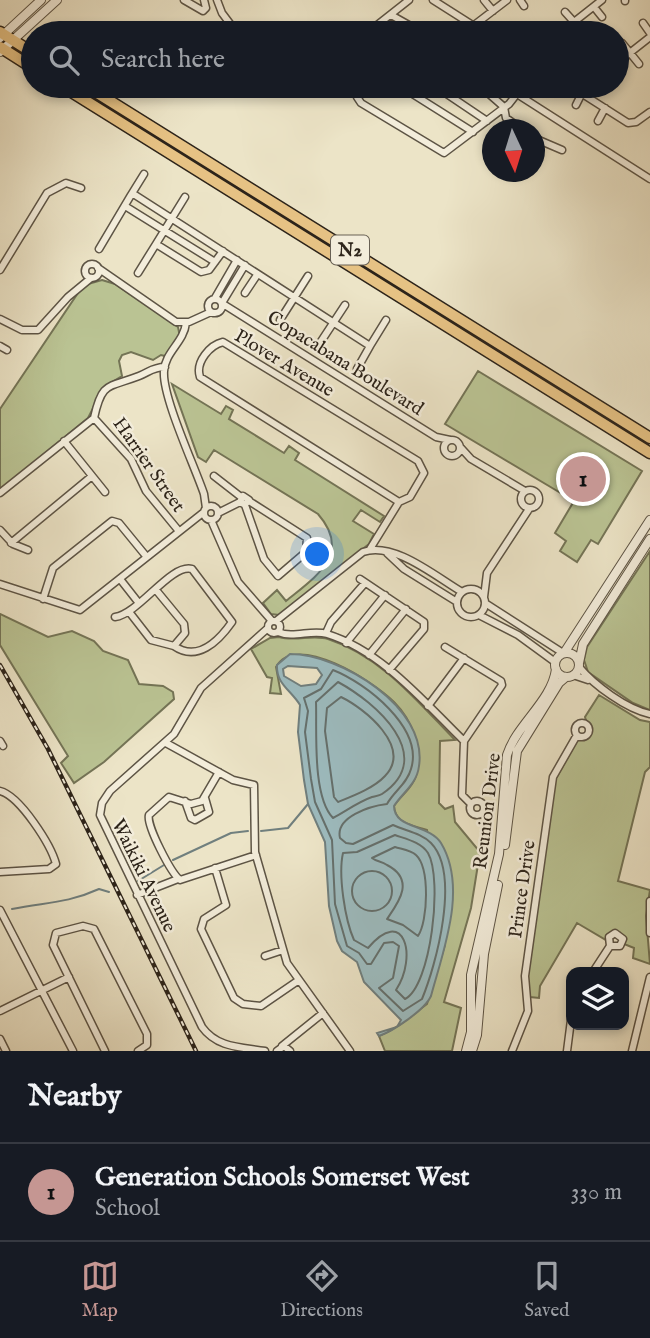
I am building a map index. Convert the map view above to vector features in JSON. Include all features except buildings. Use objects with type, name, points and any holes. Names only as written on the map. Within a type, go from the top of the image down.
[{"type":"highway","points":[[3,42],[21,49]]},
{"type":"highway","points":[[3,42],[21,58]]},
{"type":"highway","name":"N2","points":[[81,98],[650,453]]},
{"type":"highway","name":"N2","points":[[105,98],[650,438]]},
{"type":"street","points":[[22,21],[41,0]]},
{"type":"street","points":[[30,21],[57,0]]},
{"type":"street","points":[[184,0],[203,11],[206,8],[204,0]]},
{"type":"street","points":[[217,0],[228,21]]},
{"type":"street","points":[[383,21],[409,0]]},
{"type":"street","points":[[433,0],[465,21]]},
{"type":"street","points":[[484,0],[493,11]]},
{"type":"street","points":[[480,21],[507,0]]},
{"type":"street","points":[[575,21],[593,4],[602,0]]},
{"type":"street","points":[[593,4],[602,17]]},
{"type":"street","points":[[565,12],[572,21]]},
{"type":"street","points":[[391,15],[402,21]]},
{"type":"street","points":[[3,42],[21,22]]},
{"type":"street","points":[[639,64],[630,52],[650,37],[643,23]]},
{"type":"street","points":[[3,42],[21,28]]},
{"type":"street","points":[[358,98],[361,103],[440,152],[453,148],[482,125]]},
{"type":"street","points":[[419,98],[473,132]]},
{"type":"street","points":[[453,98],[484,119]]},
{"type":"street","points":[[494,98],[504,107],[507,119]]},
{"type":"street","points":[[489,119],[513,98]]},
{"type":"street","points":[[530,98],[650,179]]},
{"type":"street","points":[[576,105],[579,98]]},
{"type":"street","points":[[589,98],[628,123],[650,112]]},
{"type":"street","points":[[598,121],[605,108]]},
{"type":"street","points":[[545,143],[562,150]]},
{"type":"street","points":[[99,249],[144,174]]},
{"type":"street","points":[[0,270],[47,193],[66,183],[81,188]]},
{"type":"street","name":"Copacabana Boulevard","points":[[131,195],[172,218],[370,345],[356,369]]},
{"type":"street","points":[[138,273],[185,197]]},
{"type":"street","points":[[125,206],[215,262]]},
{"type":"street","points":[[156,244],[201,272],[209,270],[223,251]]},
{"type":"street","points":[[79,286],[89,264],[99,268],[176,322],[186,323],[200,317],[210,308],[237,260]]},
{"type":"street","points":[[222,306],[245,265]]},
{"type":"street","points":[[0,319],[22,330],[38,330],[79,286],[93,278],[99,268]]},
{"type":"street","points":[[85,273],[93,278],[115,281]]},
{"type":"street","points":[[245,293],[257,275]]},
{"type":"street","points":[[280,320],[307,276]]},
{"type":"street","points":[[215,298],[222,306]]},
{"type":"street","points":[[318,346],[345,305]]},
{"type":"street","points":[[210,308],[222,306]]},
{"type":"street","name":"Copacabana Boulevard","points":[[222,306],[436,437],[450,440]]},
{"type":"street","points":[[370,345],[386,320]]},
{"type":"street","points":[[186,323],[182,340],[165,367],[165,384],[238,582],[274,627],[290,634],[326,633],[369,655],[389,670],[464,741]]},
{"type":"street","name":"Plover Avenue","points":[[370,549],[399,502],[410,497],[424,474],[418,461],[229,344],[223,342],[213,346],[201,361],[198,372],[207,381],[399,502]]},
{"type":"street","points":[[0,345],[7,350]]},
{"type":"street","points":[[0,493],[94,418],[98,401],[108,387],[153,368],[165,367]]},
{"type":"street","name":"Harrier Street","points":[[94,418],[131,459],[146,491],[178,530]]},
{"type":"street","name":"Copacabana Boulevard","points":[[436,437],[444,448]]},
{"type":"street","points":[[457,602],[462,592],[471,589],[487,573],[517,523],[529,509],[537,505],[538,496],[534,491],[525,491],[459,452],[457,442],[450,440],[444,448],[450,456],[459,452]]},
{"type":"street","points":[[64,441],[105,492]]},
{"type":"street","points":[[11,543],[92,476]]},
{"type":"street","points":[[214,477],[244,501],[307,538],[306,552],[278,576],[264,559],[244,501]]},
{"type":"street","points":[[510,483],[529,509]]},
{"type":"street","points":[[517,523],[525,491]]},
{"type":"street","points":[[0,584],[76,610],[81,609],[193,520],[244,501]]},
{"type":"street","points":[[564,653],[650,520]]},
{"type":"street","points":[[43,599],[53,568],[112,521],[119,523],[146,556]]},
{"type":"street","points":[[0,530],[11,543],[28,550]]},
{"type":"street","points":[[579,665],[583,644],[650,539]]},
{"type":"street","points":[[370,549],[399,555],[462,592]]},
{"type":"street","name":"Waikiki Avenue","points":[[265,1051],[225,1045],[206,1032],[101,822],[100,808],[110,791],[181,727],[201,688],[286,614],[370,549]]},
{"type":"street","points":[[386,552],[404,569],[457,602],[463,615],[479,615],[492,619],[526,640],[570,676],[606,689]]},
{"type":"street","points":[[115,617],[130,613],[138,602],[180,569],[188,567],[232,620],[231,625],[201,652],[191,654],[151,640],[130,613]]},
{"type":"street","points":[[479,615],[485,600],[487,573]]},
{"type":"street","points":[[120,579],[138,602]]},
{"type":"street","points":[[326,633],[331,622],[353,600],[362,581],[421,618],[425,625],[389,670]]},
{"type":"street","points":[[471,589],[564,653],[573,654],[579,665],[606,689],[635,709],[650,714]]},
{"type":"street","points":[[156,590],[184,624],[185,633],[174,646]]},
{"type":"street","points":[[346,643],[385,595]]},
{"type":"street","points":[[369,655],[406,609]]},
{"type":"street","points":[[445,647],[502,685],[464,741],[462,794],[471,804]]},
{"type":"street","name":"Reunion Drive","points":[[466,1051],[471,1032],[471,975],[499,854],[507,755],[551,684],[555,666],[564,653]]},
{"type":"street","points":[[428,706],[464,658]]},
{"type":"street","name":"Reunion Drive","points":[[472,1051],[486,940],[504,854],[515,756],[556,687],[579,665]]},
{"type":"street","name":"Prince Drive","points":[[512,1051],[528,1011],[525,976],[553,777],[577,735]]},
{"type":"street","points":[[166,743],[219,772],[254,785],[256,855],[287,963],[350,1051]]},
{"type":"street","points":[[178,879],[148,819],[169,797],[197,804],[205,798],[219,772]]},
{"type":"street","points":[[0,792],[12,798],[43,836],[56,864],[49,869],[0,872]]},
{"type":"street","points":[[185,801],[191,818],[195,820],[209,812],[205,798]]},
{"type":"street","points":[[137,895],[178,879],[189,880],[215,868],[256,855]]},
{"type":"street","points":[[215,868],[226,903],[221,911],[203,921],[201,929],[234,998],[243,1004],[261,1006],[299,980]]},
{"type":"street","points":[[650,901],[650,933]]},
{"type":"street","points":[[0,911],[73,1051]]},
{"type":"street","points":[[105,1051],[53,945],[53,937],[60,932],[92,927],[147,1034],[147,1045],[138,1051]]},
{"type":"street","points":[[596,967],[610,946]]},
{"type":"street","points":[[264,956],[284,950]]},
{"type":"street","points":[[632,1051],[650,976]]},
{"type":"street","points":[[0,1011],[69,977]]},
{"type":"street","points":[[281,1050],[323,1013]]},
{"type":"street","points":[[567,1051],[570,1030]]},
{"type":"street","points":[[0,1039],[6,1051]]},
{"type":"green space","points":[[102,280],[115,284],[178,327],[180,337],[165,356],[161,355],[153,360],[131,352],[122,355],[119,361],[122,376],[104,387],[88,418],[0,490],[0,409],[80,290],[88,284]]},
{"type":"green space","points":[[478,371],[642,471],[598,544],[591,540],[577,562],[560,551],[566,541],[555,533],[574,501],[445,424]]},
{"type":"green space","points":[[172,384],[221,414],[226,406],[233,410],[229,419],[284,453],[289,446],[299,453],[295,460],[384,516],[380,522],[361,510],[353,521],[374,534],[369,544],[279,615],[271,614],[263,603],[277,590],[286,601],[326,564],[332,541],[328,528],[318,514],[214,450],[206,462],[198,457]]},
{"type":"green space","points":[[650,551],[650,710],[633,703],[588,672],[584,660],[587,647]]},
{"type":"green space","points":[[0,614],[48,637],[72,631],[94,641],[103,651],[128,660],[139,684],[163,686],[173,692],[174,699],[104,762],[74,783],[61,763],[68,756],[0,645]]},
{"type":"green space","points":[[270,638],[328,639],[365,657],[398,682],[455,740],[440,741],[439,803],[445,809],[453,806],[455,822],[480,852],[471,908],[444,1002],[461,1008],[452,1051],[385,1051],[379,1036],[398,1026],[427,1004],[445,945],[427,830],[401,820],[397,817],[394,806],[416,776],[418,756],[415,736],[401,710],[384,693],[353,673],[317,657],[300,654],[286,657],[276,667],[281,694],[270,693],[272,678],[267,677],[251,649]]},
{"type":"green space","points":[[599,695],[640,720],[650,722],[650,767],[645,772],[618,881],[650,890],[646,916],[650,964],[633,958],[634,948],[624,944],[620,933],[606,940],[577,923],[540,986],[539,998],[530,997],[527,981],[555,780],[578,739],[585,739],[590,734],[585,717]]},
{"type":"water","points":[[290,654],[310,656],[355,674],[377,688],[395,705],[410,724],[418,744],[418,772],[413,783],[394,806],[400,819],[429,832],[441,843],[449,861],[453,899],[447,940],[431,996],[428,1002],[397,1027],[401,1020],[364,982],[357,962],[342,951],[337,941],[329,906],[325,842],[308,804],[304,780],[298,732],[300,705],[281,682],[277,665]],"holes":[[[288,666],[317,668],[322,675],[316,684],[301,686],[284,676],[283,669]]]},
{"type":"water","points":[[396,1027],[379,1036],[377,1033]]},
{"type":"waterway","points":[[261,831],[288,828],[308,804]]},
{"type":"waterway","points":[[173,860],[231,833],[248,831]]},
{"type":"waterway","points":[[138,881],[164,865]]},
{"type":"waterway","points":[[12,909],[66,900],[99,889],[109,892]]},
{"type":"railway","points":[[0,665],[48,749],[196,1051]]},
{"type":"place","name":"Generation Schools Somerset West","points":[[583,479]]}]
